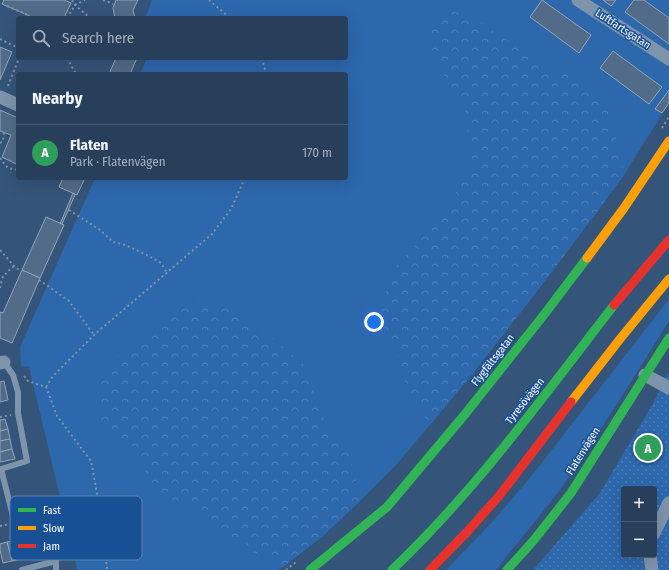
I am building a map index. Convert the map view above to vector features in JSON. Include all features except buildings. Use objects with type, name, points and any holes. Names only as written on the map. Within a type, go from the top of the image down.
[{"type":"main road","name":"Flygfältsgatan","points":[[310,570],[387,507],[466,413],[624,208],[669,142]]},
{"type":"main road","name":"Tyresövägen","points":[[392,570],[437,526],[490,466],[604,318],[669,240]]},
{"type":"main road","points":[[430,570],[499,496],[620,339],[669,279]]},
{"type":"main road","name":"Flatenvägen","points":[[507,570],[534,540],[572,493],[669,338]]},
{"type":"street","name":"Luftfartsgatan","points":[[578,0],[669,59]]},
{"type":"street","points":[[3,94],[16,104]]},
{"type":"street","points":[[645,375],[669,388]]},
{"type":"street","points":[[657,527],[669,503]]},
{"type":"street","points":[[650,558],[652,570]]},
{"type":"lane","points":[[2,362],[13,375],[18,392],[18,413],[27,461],[1,469],[10,504]]},
{"type":"lane","points":[[22,570],[56,561],[56,570]]},
{"type":"path","points":[[72,0],[75,5],[88,16]]},
{"type":"path","points":[[68,16],[75,5],[84,0]]},
{"type":"path","points":[[103,0],[113,4]]},
{"type":"path","points":[[209,0],[228,16]]},
{"type":"path","points":[[7,6],[26,14],[27,16]]},
{"type":"path","points":[[0,39],[16,47]]},
{"type":"path","points":[[3,94],[18,60]]},
{"type":"path","points":[[68,60],[75,72]]},
{"type":"path","points":[[262,60],[266,72]]},
{"type":"path","points":[[662,129],[669,117]]},
{"type":"path","points":[[0,143],[4,141],[4,132]]},
{"type":"path","points":[[0,158],[11,170],[16,169]]},
{"type":"path","points":[[46,387],[53,376],[94,335],[212,234],[231,209],[243,180]]},
{"type":"path","points":[[68,210],[100,230],[113,242],[126,245],[161,263],[167,273]]},
{"type":"path","points":[[0,250],[14,266],[22,272]]},
{"type":"path","points":[[0,288],[3,276],[14,266]]},
{"type":"path","points":[[39,280],[69,301],[94,335]]},
{"type":"path","points":[[20,373],[28,381],[46,387]]},
{"type":"path","points":[[46,387],[57,416],[91,461],[97,496]]},
{"type":"path","points":[[106,560],[107,570]]},
{"type":"path","points":[[286,570],[298,561]]},
{"type":"green space","points":[[152,0],[669,0],[669,103],[624,175],[470,377],[397,464],[323,536],[278,570],[77,570],[75,560],[142,560],[142,496],[60,496],[29,367],[21,366],[20,347],[94,180],[348,180],[348,72],[141,72],[146,60],[348,60],[348,16],[146,16]]},
{"type":"green space","points":[[452,11],[476,19],[544,66],[581,78],[596,93],[610,115],[624,175],[529,302],[430,425],[407,392],[398,356],[384,328],[382,311],[383,300],[393,270],[445,213],[469,167],[470,151],[464,102],[441,71],[429,43],[428,28],[443,13]]},
{"type":"green space","points":[[669,299],[669,321],[617,404],[560,490],[496,570],[446,570],[494,520],[529,479]]},
{"type":"green space","points":[[203,301],[234,309],[263,330],[305,366],[322,413],[326,429],[347,448],[354,469],[360,501],[323,536],[282,568],[268,558],[252,552],[243,538],[232,537],[221,533],[208,520],[199,504],[176,501],[155,493],[147,476],[138,449],[103,428],[97,401],[100,376],[116,358],[152,328],[182,307]]},
{"type":"green space","points":[[669,372],[669,570],[533,570],[600,493],[651,407]]},
{"type":"traffic: fast","points":[[310,570],[387,507],[466,413],[587,258]]},
{"type":"traffic: fast","points":[[392,570],[452,508],[508,442],[614,305]]},
{"type":"traffic: fast","points":[[507,570],[534,540],[571,493],[669,338]]},
{"type":"traffic: slow","points":[[587,258],[624,208],[669,141]]},
{"type":"traffic: slow","points":[[571,402],[669,279]]},
{"type":"traffic: jam","points":[[614,305],[669,240]]},
{"type":"traffic: jam","points":[[430,570],[499,496],[571,402]]},
{"type":"place","name":"Flaten","points":[[648,448]]}]
